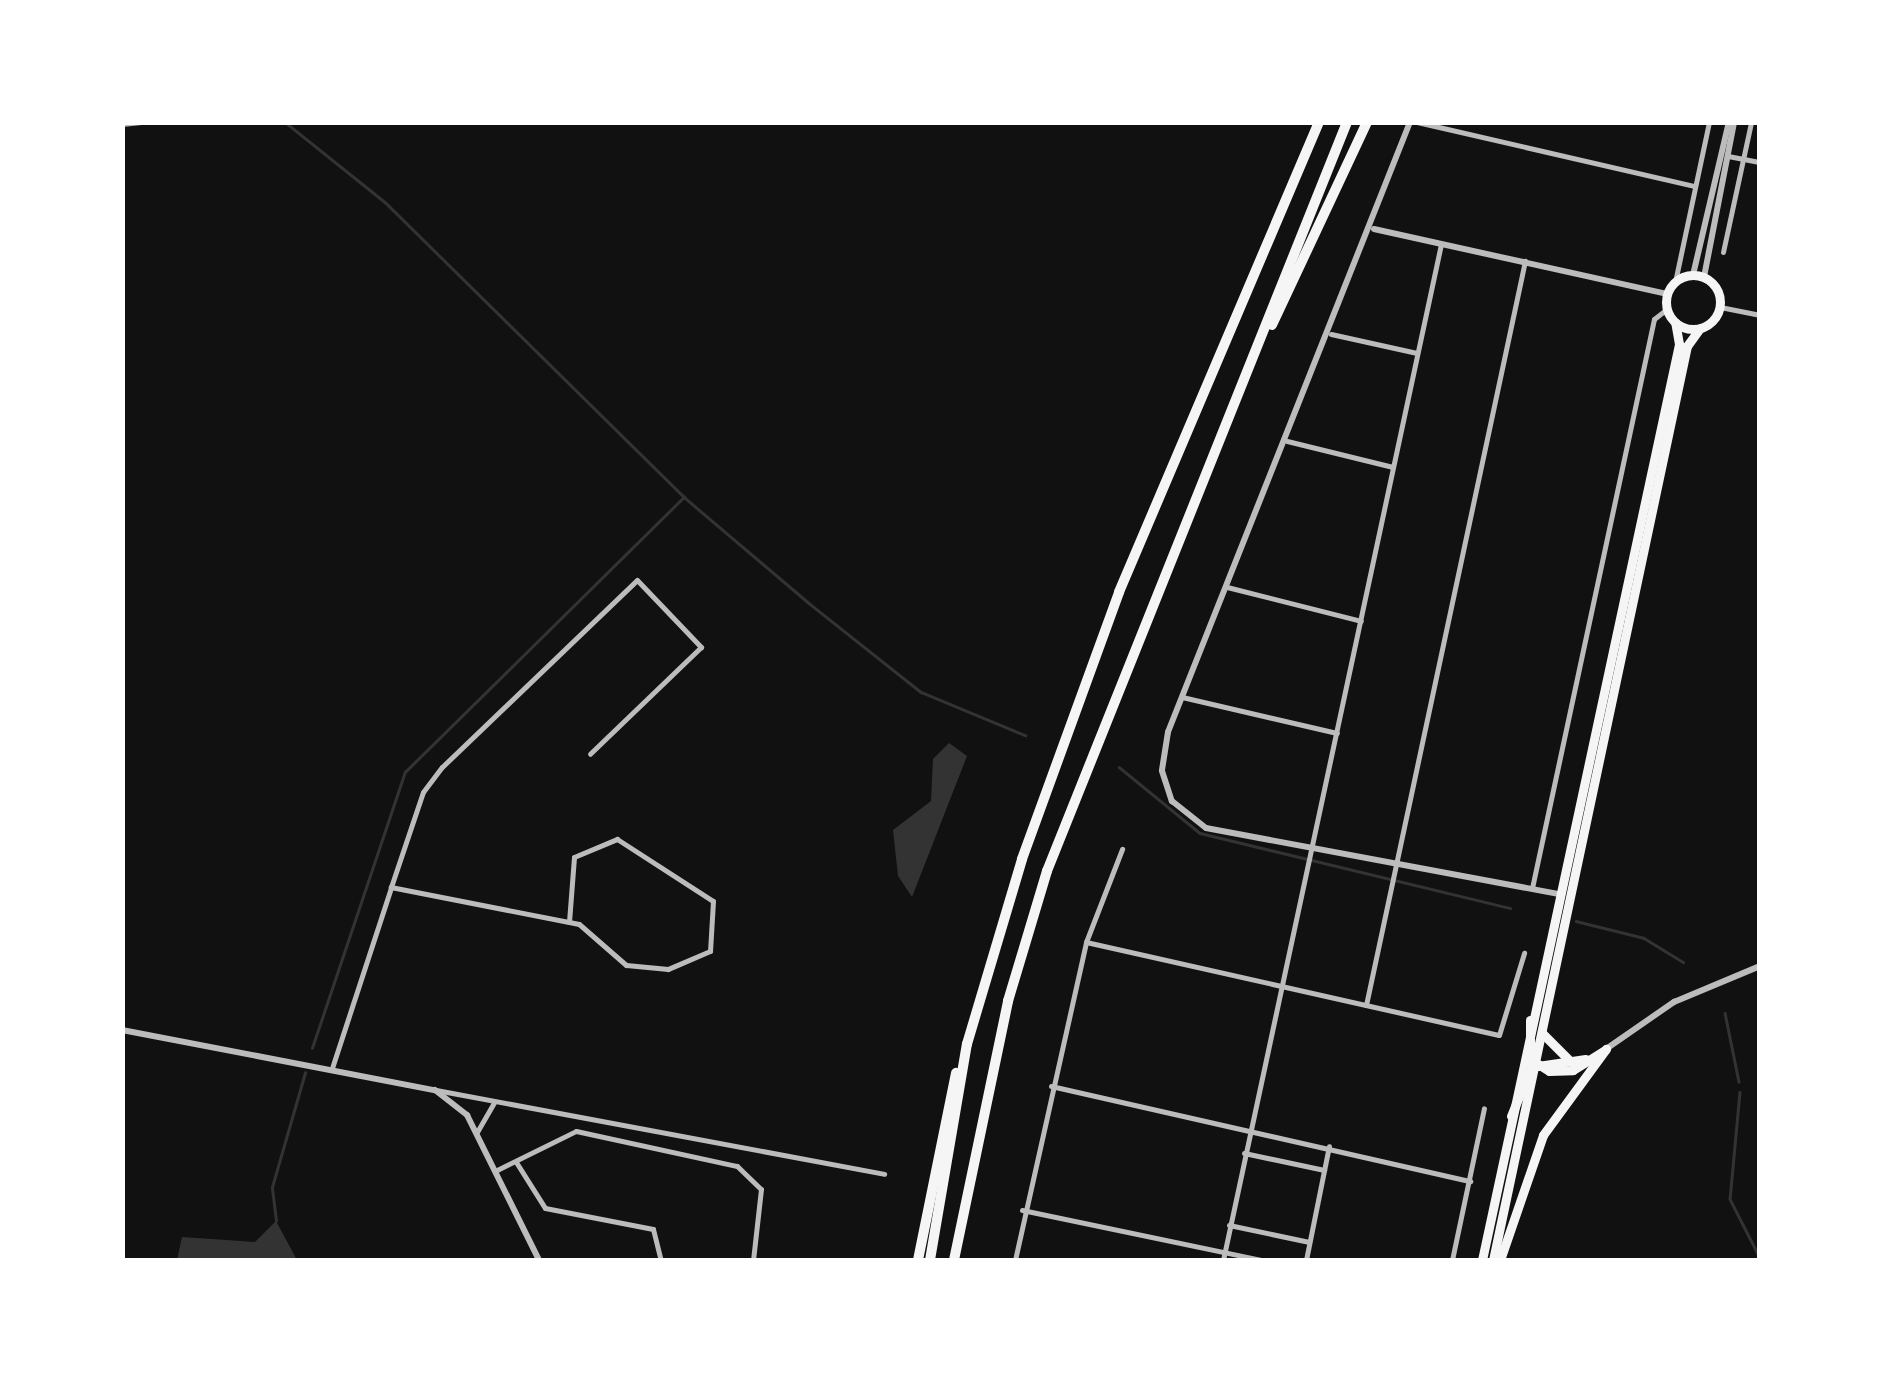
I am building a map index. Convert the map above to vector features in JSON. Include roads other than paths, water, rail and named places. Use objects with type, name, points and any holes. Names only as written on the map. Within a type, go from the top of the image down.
[{"type":"highway","points":[[918,1260],[949,1092],[968,1044],[1022,859],[1119,592],[1319,122]]},
{"type":"highway","points":[[954,1260],[986,1090],[1047,872],[1347,122]]},
{"type":"highway","points":[[1258,347],[1367,122]]},
{"type":"highway","points":[[1482,1260],[1529,1018],[1679,344],[1668,309],[1668,294],[1675,282],[1698,276],[1720,306],[1687,346],[1492,1260]]},
{"type":"highway","points":[[1675,322],[1700,328]]},
{"type":"highway","points":[[1507,1122],[1535,1064],[1529,1018]]},
{"type":"highway","points":[[1542,1032],[1574,1062]]},
{"type":"highway","points":[[930,1260],[968,1044]]},
{"type":"highway","points":[[1535,1064],[1563,1072],[1606,1049]]},
{"type":"highway","points":[[1500,1260],[1542,1135],[1606,1049]]},
{"type":"highway","points":[[1535,1064],[1593,1057]]},
{"type":"street","points":[[122,124],[141,122]]},
{"type":"street","points":[[1558,894],[1314,845],[1206,828],[1172,800],[1162,771],[1182,697],[1414,122],[1695,186]]},
{"type":"street","points":[[1675,282],[1708,122]]},
{"type":"street","points":[[1698,276],[1732,122]]},
{"type":"street","points":[[1698,276],[1732,122]]},
{"type":"street","points":[[1723,252],[1752,122]]},
{"type":"street","points":[[1727,156],[1760,162]]},
{"type":"street","points":[[1374,229],[1668,294]]},
{"type":"street","points":[[1224,1257],[1440,244]]},
{"type":"street","points":[[1366,1005],[1525,262]]},
{"type":"street","points":[[1720,306],[1760,315]]},
{"type":"street","points":[[1532,888],[1654,319],[1668,309]]},
{"type":"street","points":[[1331,334],[1418,353]]},
{"type":"street","points":[[1287,440],[1394,466]]},
{"type":"street","points":[[332,1068],[423,792],[442,767],[638,580],[700,647],[590,754]]},
{"type":"street","points":[[1227,587],[1361,621]]},
{"type":"street","points":[[1182,697],[1337,732]]},
{"type":"street","points":[[391,887],[570,922],[626,964],[668,969],[710,951],[713,901],[618,839],[574,857],[570,922]]},
{"type":"street","points":[[1014,1260],[1022,1210],[1086,942],[1122,850]]},
{"type":"street","points":[[1086,942],[1280,990],[1366,1005],[1498,1036],[1524,953]]},
{"type":"street","points":[[1606,1049],[1674,1002],[1760,966]]},
{"type":"street","points":[[122,1030],[884,1174]]},
{"type":"street","points":[[1051,1086],[1329,1146],[1470,1182]]},
{"type":"street","points":[[435,1090],[478,1132],[539,1260]]},
{"type":"street","points":[[478,1132],[496,1101]]},
{"type":"street","points":[[1452,1260],[1484,1108]]},
{"type":"street","points":[[496,1171],[576,1131],[738,1166],[761,1190],[753,1260]]},
{"type":"street","points":[[1306,1260],[1329,1146]]},
{"type":"street","points":[[1244,1154],[1324,1170]]},
{"type":"street","points":[[516,1162],[545,1208],[653,1229],[661,1260]]},
{"type":"street","points":[[1022,1210],[1224,1257],[1261,1260]]},
{"type":"street","points":[[1229,1225],[1309,1242]]},
{"type":"waterway","points":[[285,122],[385,202],[684,497],[810,604],[921,692],[1025,735]]},
{"type":"waterway","points":[[312,1048],[405,772],[684,497]]},
{"type":"waterway","points":[[1119,767],[1200,833],[1510,908]]},
{"type":"waterway","points":[[1576,921],[1644,938],[1683,962]]},
{"type":"waterway","points":[[1725,1013],[1739,1082]]},
{"type":"waterway","points":[[276,1221],[272,1187],[305,1073]]},
{"type":"waterway","points":[[1740,1092],[1730,1199],[1760,1258]]}]
